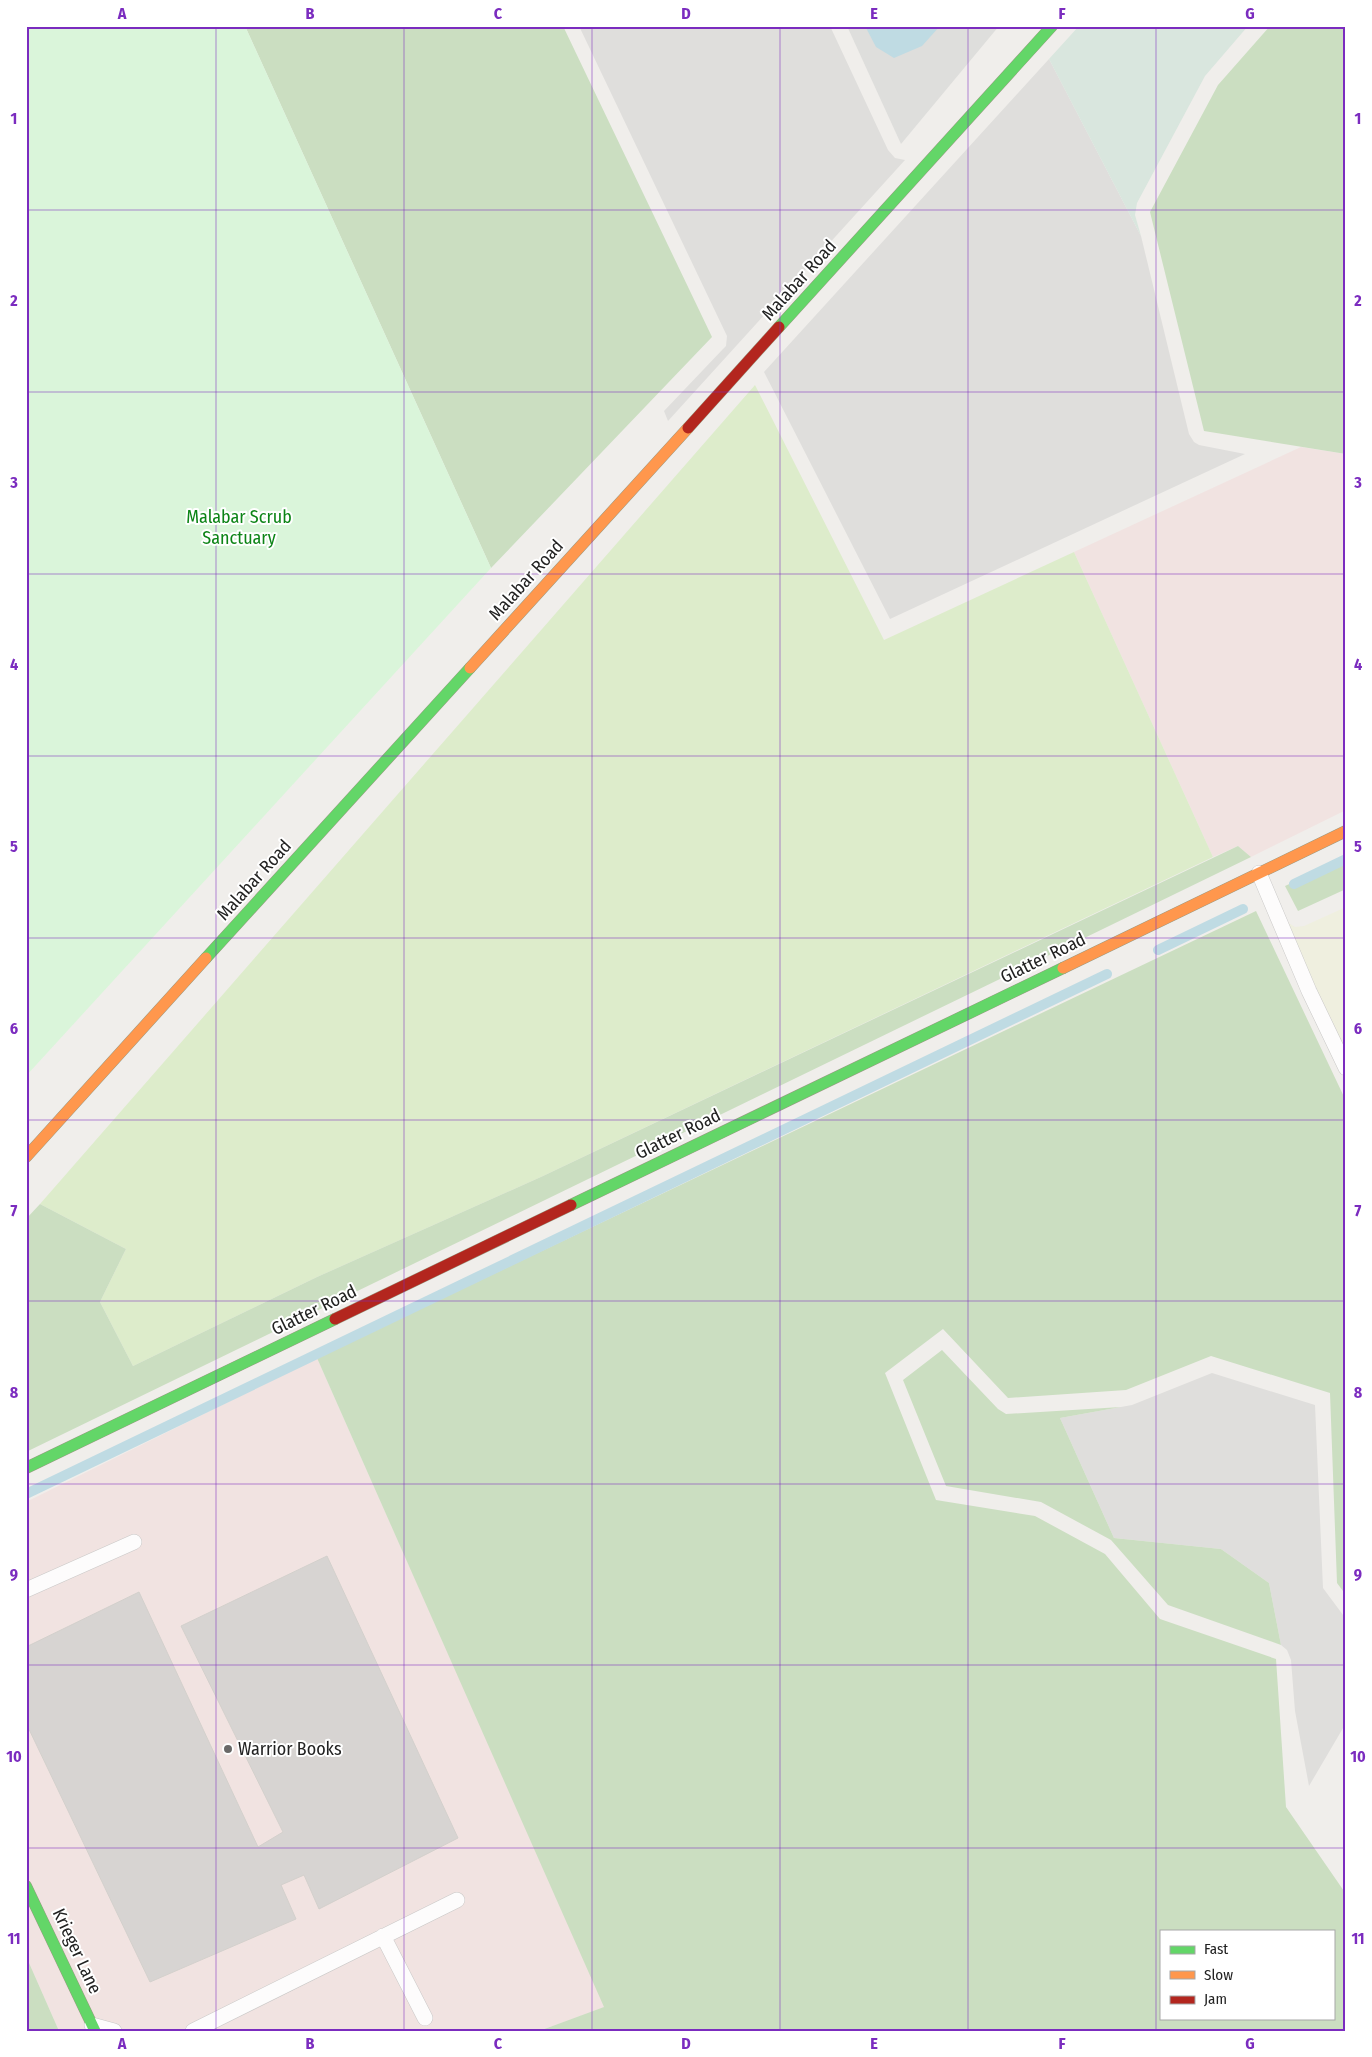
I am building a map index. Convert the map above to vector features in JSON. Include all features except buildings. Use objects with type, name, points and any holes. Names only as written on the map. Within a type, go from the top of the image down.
[{"type":"street","name":"Malabar Road","points":[[26,1156],[1052,26]]},
{"type":"street","name":"Glatter Road","points":[[26,1468],[1346,831]]},
{"type":"street","name":"Krieger Lane","points":[[26,1886],[94,2028]]},
{"type":"lane","points":[[1259,873],[1309,990],[1346,1068]]},
{"type":"lane","points":[[26,1590],[134,1542]]},
{"type":"lane","points":[[193,2031],[457,1900]]},
{"type":"lane","points":[[383,1936],[425,2018]]},
{"type":"lane","points":[[94,2028],[114,2031]]},
{"type":"shaded area","points":[[579,26],[830,26],[888,150],[895,158],[905,160],[668,421],[664,411],[726,346],[727,336]]},
{"type":"shaded area","points":[[847,26],[999,26],[901,144]]},
{"type":"shaded area","points":[[1079,26],[1248,26],[1205,76],[1137,203],[1135,215],[1141,236],[1049,59]]},
{"type":"shaded area","points":[[1049,59],[1141,236],[1189,434],[1194,442],[1199,445],[1245,454],[890,619],[764,372]]},
{"type":"shaded area","points":[[1301,447],[1346,454],[1346,810],[1251,857],[1238,846],[1213,857],[1074,552]]},
{"type":"shaded area","points":[[317,1358],[605,2007],[539,2031],[59,2031],[26,1956],[26,1502]]},
{"type":"shaded area","points":[[1212,1373],[1315,1405],[1323,1588],[1346,1619],[1346,1723],[1309,1786],[1295,1711],[1291,1660],[1287,1650],[1281,1645],[1269,1583],[1221,1549],[1114,1538],[1060,1418],[1132,1405]]},
{"type":"green space","name":"Malabar Scrub Sanctuary","points":[[26,26],[245,26],[491,568],[26,1076]]},
{"type":"green space","points":[[245,26],[563,26],[712,337],[491,568]]},
{"type":"green space","points":[[1270,26],[1346,26],[1346,454],[1204,431],[1150,212],[1218,85]]},
{"type":"green space","points":[[755,385],[884,640],[1074,552],[1213,857],[543,1176],[317,1277],[133,1366],[100,1302],[126,1249],[40,1204]]},
{"type":"green space","points":[[1238,846],[1251,857],[26,1452],[26,1219],[40,1204],[126,1249],[100,1302],[133,1366],[317,1277],[543,1176]]},
{"type":"green space","points":[[1346,858],[1346,889],[1298,911],[1285,886]]},
{"type":"green space","points":[[1346,907],[1346,1066],[1287,922],[1295,927],[1304,926]]},
{"type":"green space","points":[[1256,911],[1346,1101],[1346,1595],[1337,1583],[1330,1393],[1211,1356],[1126,1390],[1008,1398],[943,1329],[885,1373],[936,1500],[1035,1516],[1105,1554],[1160,1619],[1276,1659],[1286,1807],[1346,1894],[1346,2031],[539,2031],[604,2007],[317,1358]]},
{"type":"green space","points":[[942,1350],[998,1409],[1006,1414],[1121,1407],[1060,1418],[1114,1538],[1221,1549],[1269,1583],[1281,1645],[1168,1605],[1111,1540],[1041,1502],[946,1486],[903,1380]]},
{"type":"green space","points":[[26,1956],[59,2031],[26,2031]]},
{"type":"water","points":[[865,26],[940,26],[922,46],[894,58],[876,47]]},
{"type":"waterway","points":[[1294,884],[1346,859]]},
{"type":"waterway","points":[[1158,950],[1243,909]]},
{"type":"waterway","points":[[26,1494],[1107,974]]},
{"type":"traffic: fast","points":[[779,327],[1052,26]]},
{"type":"traffic: fast","points":[[206,958],[470,668]]},
{"type":"traffic: fast","points":[[571,1205],[1063,968]]},
{"type":"traffic: fast","points":[[26,1468],[335,1319]]},
{"type":"traffic: fast","points":[[26,1886],[95,2031]]},
{"type":"traffic: slow","points":[[470,668],[688,428]]},
{"type":"traffic: slow","points":[[1063,968],[1346,831]]},
{"type":"traffic: slow","points":[[26,1157],[206,958]]},
{"type":"traffic: jam","points":[[688,428],[779,327]]},
{"type":"traffic: jam","points":[[335,1319],[571,1205]]},
{"type":"place","name":"Warrior Books","points":[[228,1749]]}]
